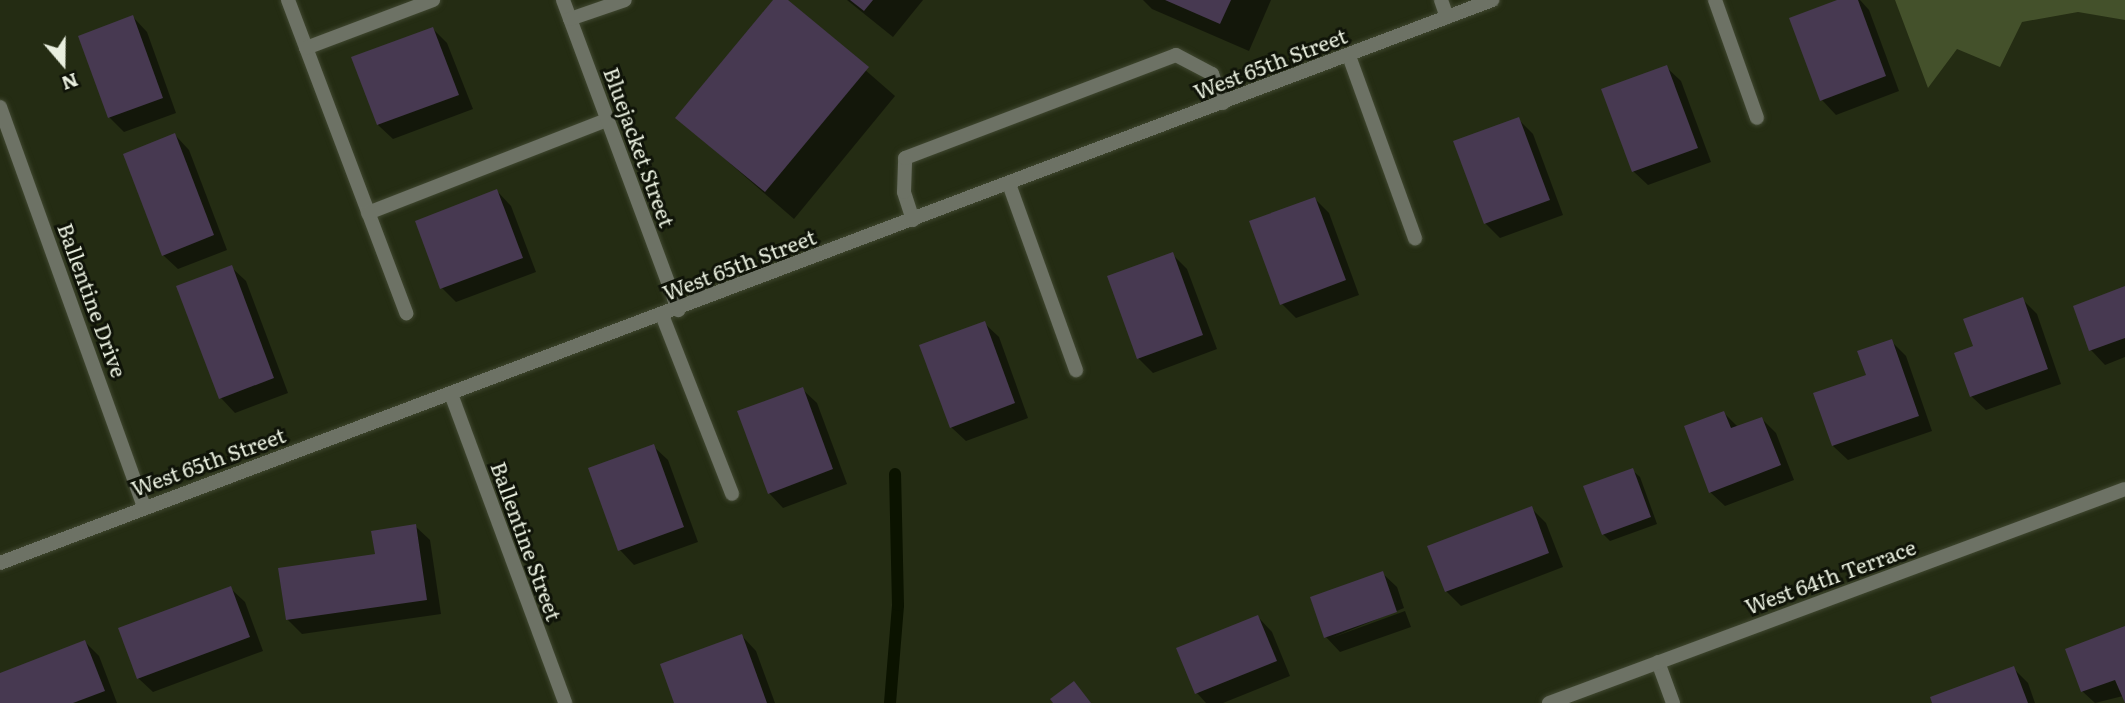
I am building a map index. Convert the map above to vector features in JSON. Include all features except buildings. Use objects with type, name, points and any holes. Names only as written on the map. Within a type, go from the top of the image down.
[{"type":"street","points":[[288,0],[406,313]]},
{"type":"street","points":[[306,48],[433,0]]},
{"type":"street","name":"Bluejacket Street","points":[[563,0],[678,310]]},
{"type":"street","points":[[570,19],[625,0]]},
{"type":"street","points":[[1441,0],[1447,17]]},
{"type":"street","name":"West 65th Street","points":[[0,563],[144,507],[678,310],[1492,0]]},
{"type":"street","points":[[1714,0],[1757,118]]},
{"type":"street","points":[[913,220],[904,192],[905,158],[1176,55],[1212,74],[1223,103]]},
{"type":"street","points":[[1349,55],[1415,238]]},
{"type":"street","name":"Ballentine Drive","points":[[0,107],[144,507]]},
{"type":"street","points":[[368,213],[607,120]]},
{"type":"street","points":[[1009,184],[1076,370]]},
{"type":"street","points":[[662,315],[732,494]]},
{"type":"street","name":"Ballentine Street","points":[[451,394],[565,703]]},
{"type":"street","name":"West 64th Terrace","points":[[1549,703],[2125,489]]},
{"type":"street","points":[[1658,663],[1673,703]]},
{"type":"green space","points":[[1895,0],[2125,0],[2125,20],[2078,12],[2022,22],[2000,67],[1957,49],[1928,88]]},
{"type":"waterway","points":[[890,703],[898,605],[895,474]]}]
